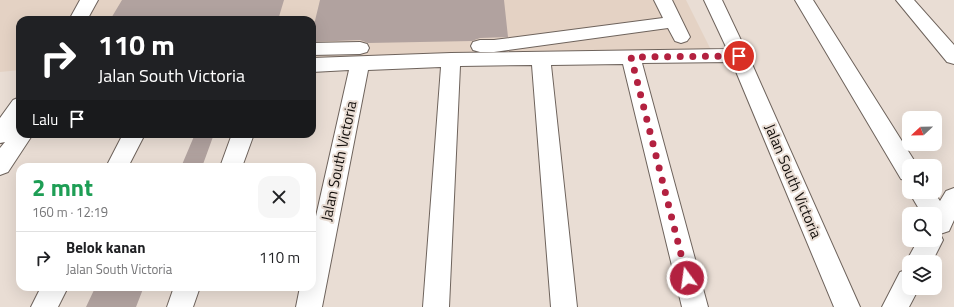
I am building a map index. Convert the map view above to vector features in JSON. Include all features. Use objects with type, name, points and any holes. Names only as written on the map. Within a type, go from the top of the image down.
[{"type":"street","points":[[80,16],[89,0]]},
{"type":"street","points":[[316,49],[494,46],[677,29],[663,0]]},
{"type":"street","name":"Jalan South Victoria","points":[[713,0],[739,56],[847,307]]},
{"type":"street","points":[[804,0],[902,161]]},
{"type":"street","points":[[905,0],[954,57]]},
{"type":"street","points":[[316,65],[450,60],[739,56]]},
{"type":"street","points":[[631,57],[695,307]]},
{"type":"street","points":[[542,59],[564,307]]},
{"type":"street","points":[[436,307],[450,60]]},
{"type":"street","name":"Jalan South Victoria","points":[[316,274],[360,63]]},
{"type":"street","points":[[0,135],[16,111]]},
{"type":"street","points":[[0,166],[19,138]]},
{"type":"street","points":[[119,163],[132,138]]},
{"type":"street","points":[[232,163],[242,138]]},
{"type":"street","points":[[942,215],[954,198]]},
{"type":"street","points":[[44,307],[53,291]]},
{"type":"street","points":[[180,307],[186,291]]},
{"type":"street","name":"Jalan South Victoria","points":[[309,307],[312,291]]},
{"type":"street","points":[[895,307],[902,294]]},
{"type":"shaded area","points":[[0,0],[686,0],[715,58],[316,65],[316,16],[16,16],[16,70],[0,72]]},
{"type":"building","points":[[122,0],[284,0],[279,16],[112,16]]},
{"type":"building","points":[[320,0],[504,0],[508,37],[480,38],[472,41],[368,43],[360,40],[316,42],[316,16]]},
{"type":"building","points":[[193,138],[213,138],[203,163],[183,163]]},
{"type":"building","points":[[94,291],[142,291],[136,307],[86,307]]},
{"type":"route","points":[[687,278],[631,57],[739,56]]}]
